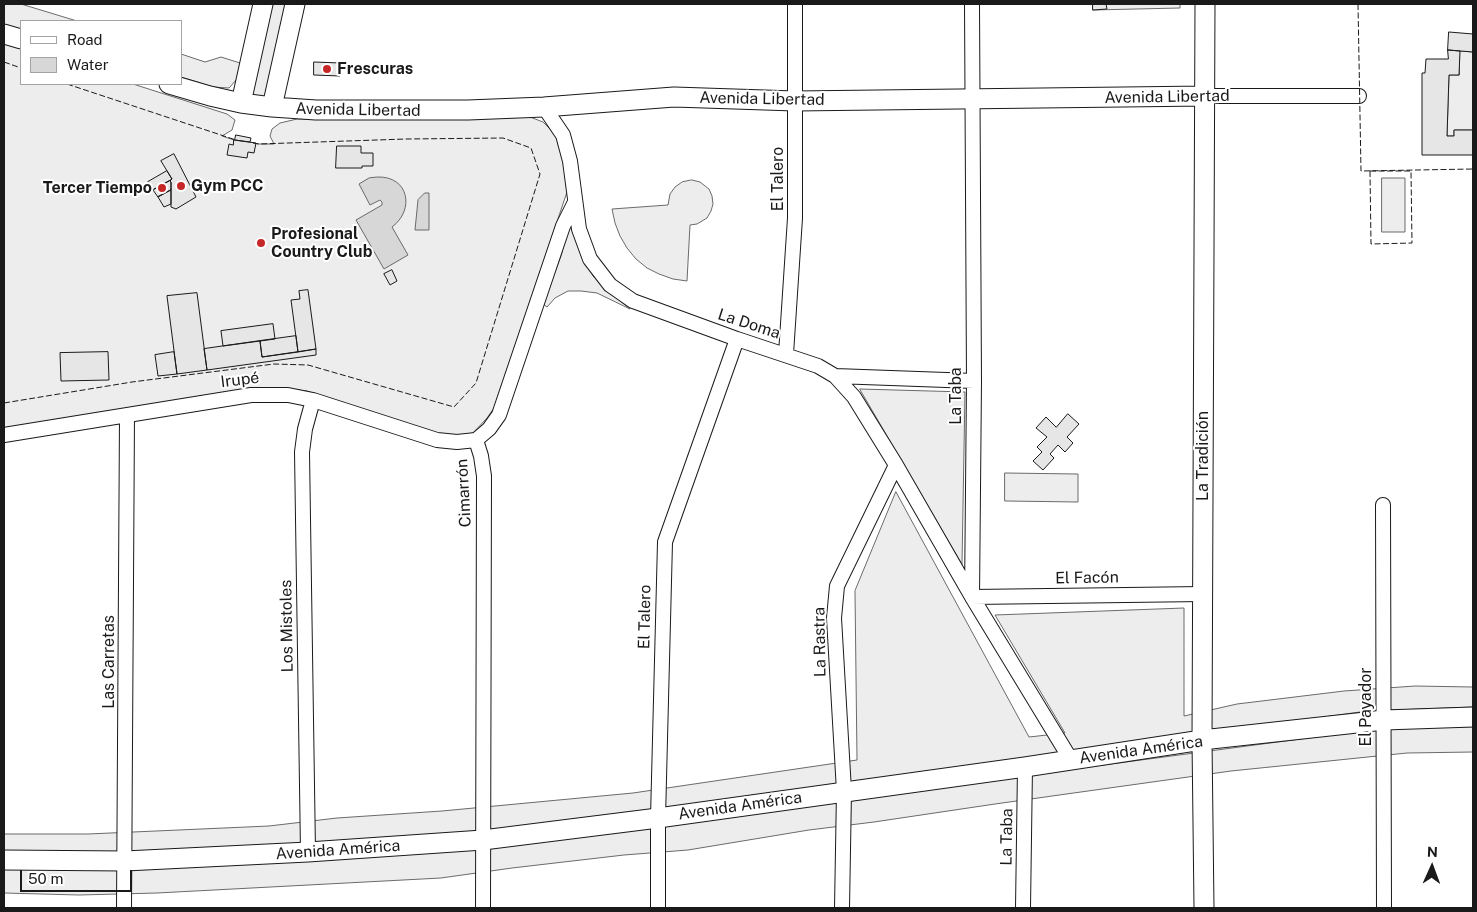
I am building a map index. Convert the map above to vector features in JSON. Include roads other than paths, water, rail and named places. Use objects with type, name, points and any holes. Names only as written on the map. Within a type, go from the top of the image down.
[{"type":"street","points":[[242,102],[263,4]]},
{"type":"street","points":[[272,107],[295,4]]},
{"type":"street","name":"El Talero","points":[[786,354],[795,218],[795,4]]},
{"type":"street","name":"La Taba","points":[[972,4],[974,381],[972,597]]},
{"type":"street","name":"La Tradición","points":[[1204,908],[1202,740],[1205,4]]},
{"type":"street","points":[[4,34],[20,39]]},
{"type":"street","name":"Avenida Libertad","points":[[172,85],[210,96],[272,107],[316,110],[401,111],[544,107],[674,97],[795,101],[1359,96]]},
{"type":"street","points":[[544,107],[563,135],[570,161],[575,202]]},
{"type":"street","name":"La Doma","points":[[575,202],[579,229],[590,260],[610,285],[633,302],[737,339],[786,354],[818,366],[835,376],[974,381]]},
{"type":"street","name":"Cimarrón","points":[[483,908],[484,476],[476,440],[489,429],[499,415],[564,226],[575,202]]},
{"type":"street","name":"El Talero","points":[[658,908],[658,818],[665,542],[737,339]]},
{"type":"street","points":[[835,376],[854,397],[896,465],[972,597],[1071,760]]},
{"type":"street","name":"Irupé","points":[[4,435],[251,395],[269,394],[288,395],[313,400],[437,440],[457,442],[476,440]]},
{"type":"street","name":"Los Mistoles","points":[[308,852],[302,452],[305,428],[313,400]]},
{"type":"street","name":"Las Carretas","points":[[124,908],[127,416]]},
{"type":"street","name":"La Rastra","points":[[842,908],[844,792],[834,618],[837,586],[896,465]]},
{"type":"street","name":"El Payador","points":[[1383,505],[1384,908]]},
{"type":"street","name":"El Facón","points":[[972,597],[1203,594]]},
{"type":"street","name":"Avenida América","points":[[4,860],[125,861],[308,852],[483,840],[658,818],[1025,767],[1202,740],[1384,720],[1473,717]]},
{"type":"street","name":"La Taba","points":[[1023,908],[1025,767]]},
{"type":"water","points":[[369,178],[388,178],[396,182],[402,188],[406,203],[404,212],[392,227],[408,255],[384,269],[356,220],[382,205],[380,200],[370,205],[359,184]]},
{"type":"water","points":[[425,193],[429,193],[429,230],[415,230],[418,200]]},
{"type":"place","name":"Frescuras","points":[[327,69]]},
{"type":"place","name":"Gym PCC","points":[[181,186]]},
{"type":"place","name":"Tercer Tiempo","points":[[162,188]]},
{"type":"place","name":"Profesional Country Club","points":[[261,243]]}]
